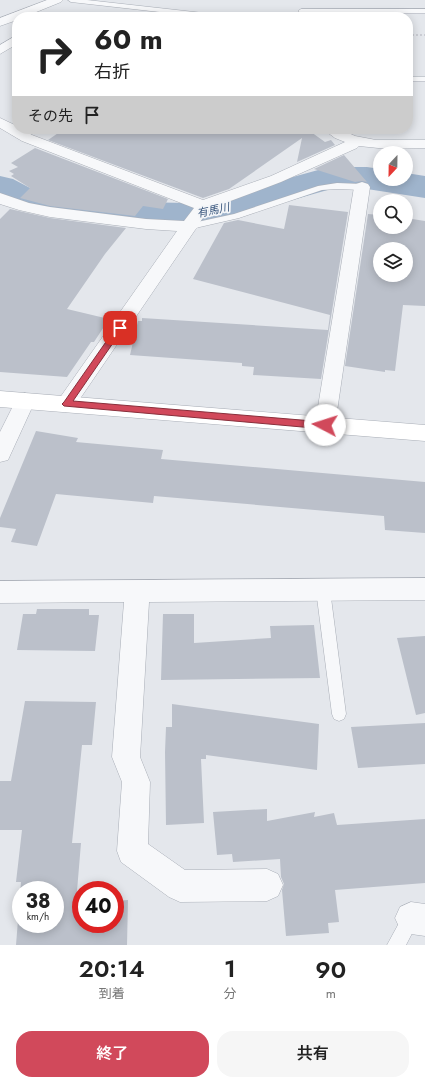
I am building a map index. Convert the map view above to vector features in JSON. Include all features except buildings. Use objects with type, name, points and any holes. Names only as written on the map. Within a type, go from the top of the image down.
[{"type":"street","points":[[26,12],[57,0]]},
{"type":"street","points":[[0,22],[12,17]]},
{"type":"street","points":[[0,22],[12,28]]},
{"type":"street","points":[[0,50],[12,42]]},
{"type":"street","points":[[0,122],[12,129]]},
{"type":"street","points":[[20,134],[197,215]]},
{"type":"street","points":[[337,134],[380,146],[425,144]]},
{"type":"street","points":[[3,203],[49,212],[168,227],[352,145],[356,140]]},
{"type":"street","points":[[325,425],[362,187]]},
{"type":"street","points":[[66,404],[197,215]]},
{"type":"street","points":[[0,399],[425,433]]},
{"type":"street","points":[[0,454],[25,401]]},
{"type":"street","points":[[0,592],[425,589]]},
{"type":"street","points":[[137,591],[126,757],[136,782],[132,851],[180,886],[267,885]]},
{"type":"lane","points":[[71,0],[177,12]]},
{"type":"lane","points":[[300,12],[302,8],[425,11]]},
{"type":"lane","points":[[413,79],[425,79]]},
{"type":"lane","points":[[197,215],[236,216],[321,188],[337,186],[362,187]]},
{"type":"lane","points":[[323,590],[339,714]]},
{"type":"lane","points":[[396,945],[418,919]]},
{"type":"path","points":[[413,35],[425,36]]},
{"type":"waterway","name":"有馬川","points":[[0,187],[20,198],[63,207],[140,214],[186,215],[209,212],[329,178],[367,178],[425,187]]},
{"type":"route","points":[[120,328],[66,404],[325,425]]}]
